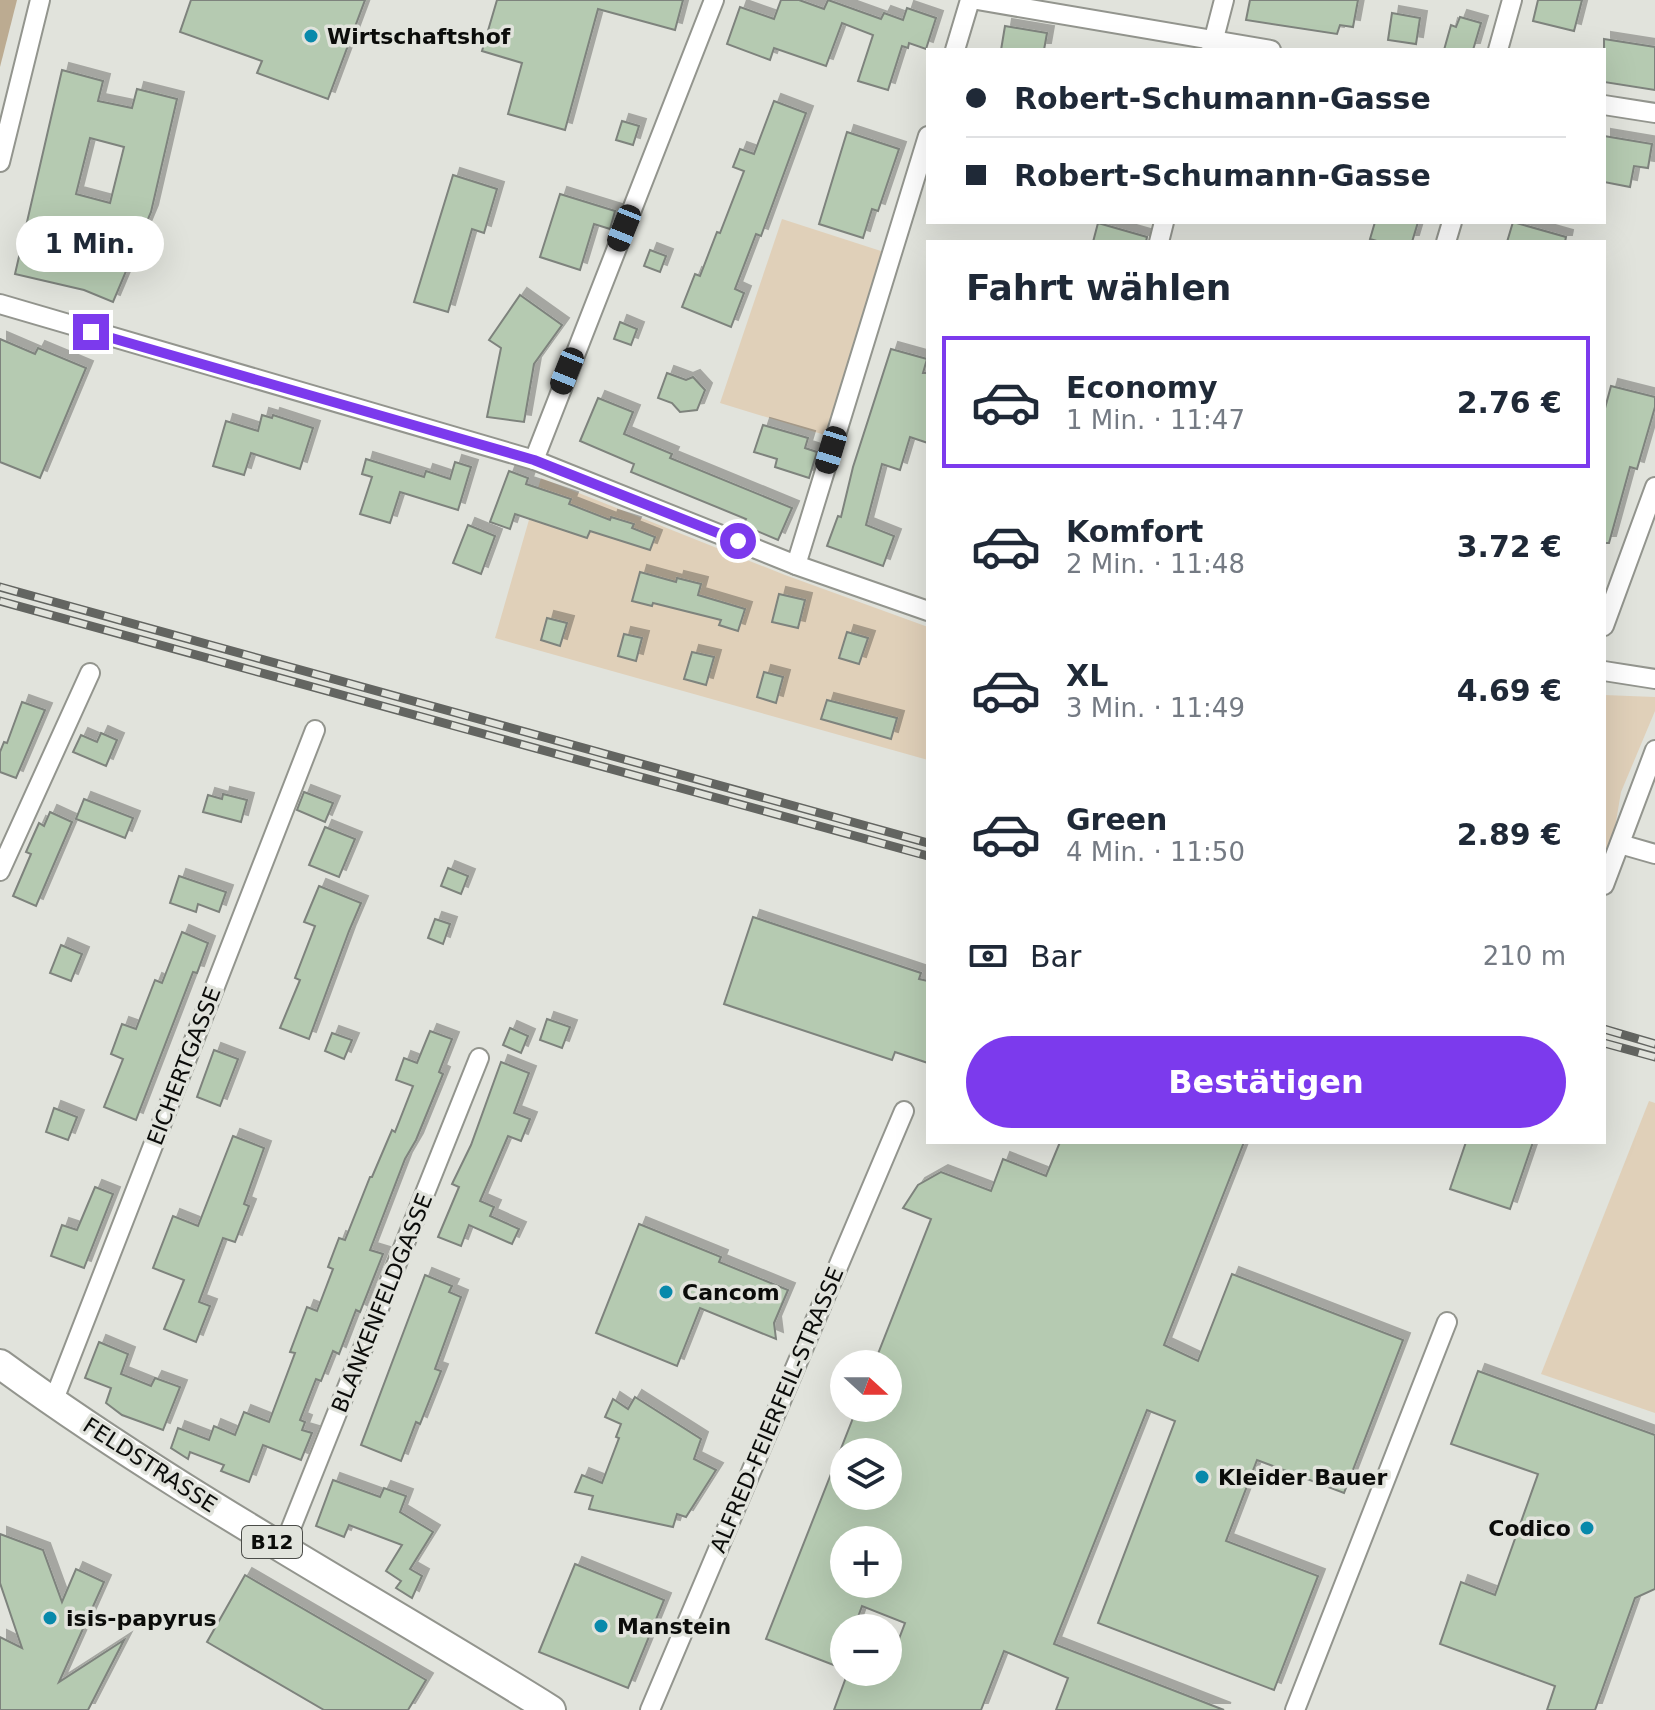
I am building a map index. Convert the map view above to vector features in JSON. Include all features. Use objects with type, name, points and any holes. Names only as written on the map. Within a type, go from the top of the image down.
[{"type":"main road","name":"FELDSTRASSE","points":[[0,1364],[53,1402],[283,1548],[551,1710]]},
{"type":"street","points":[[0,162],[40,0]]},
{"type":"street","points":[[534,460],[714,0]]},
{"type":"street","points":[[956,48],[970,0]]},
{"type":"street","points":[[977,0],[1212,45],[1247,48]]},
{"type":"street","points":[[1212,45],[1224,0]]},
{"type":"street","points":[[1499,48],[1512,0]]},
{"type":"street","points":[[1606,105],[1655,113]]},
{"type":"street","points":[[796,565],[926,142]]},
{"type":"street","points":[[0,304],[534,460],[796,565],[926,610]]},
{"type":"street","points":[[1606,621],[1655,487]]},
{"type":"street","points":[[1606,671],[1655,679]]},
{"type":"street","points":[[0,871],[90,673]]},
{"type":"street","name":"EICHERTGASSE","points":[[53,1402],[315,730]]},
{"type":"street","points":[[1606,880],[1655,750]]},
{"type":"street","points":[[1620,844],[1655,854]]},
{"type":"street","name":"BLANKENFELDGASSE","points":[[283,1548],[479,1058]]},
{"type":"street","name":"ALFRED-FEIERFEIL-STRASSE","points":[[650,1710],[904,1111]]},
{"type":"street","points":[[1295,1710],[1447,1322]]},
{"type":"shaded area","points":[[0,0],[17,0],[0,67]]},
{"type":"shaded area","points":[[782,219],[884,252],[825,435],[720,403]]},
{"type":"shaded area","points":[[541,478],[785,575],[926,626],[926,759],[495,638]]},
{"type":"shaded area","points":[[1606,695],[1655,697],[1655,711],[1621,792],[1612,845],[1606,860]]},
{"type":"shaded area","points":[[1649,1101],[1655,1103],[1655,1413],[1541,1374]]},
{"type":"building","name":"Wirtschaftshof","points":[[191,0],[365,0],[328,99],[257,73],[262,61],[180,32]]},
{"type":"building","points":[[497,0],[683,0],[675,30],[598,9],[565,130],[508,114],[522,63],[482,51]]},
{"type":"building","points":[[781,0],[799,0],[824,9],[828,0],[881,19],[884,13],[903,20],[907,8],[936,18],[926,49],[909,43],[908,48],[902,46],[888,90],[858,81],[873,35],[842,23],[826,66],[774,48],[770,60],[727,44],[740,7],[774,19]]},
{"type":"building","points":[[1250,0],[1358,0],[1353,27],[1340,25],[1337,34],[1246,20]]},
{"type":"building","points":[[1538,0],[1582,0],[1574,31],[1533,21]]},
{"type":"building","points":[[1392,13],[1420,18],[1416,44],[1388,40]]},
{"type":"building","points":[[1460,17],[1481,23],[1474,48],[1445,48],[1451,25],[1456,27]]},
{"type":"building","points":[[1005,26],[1047,33],[1044,48],[1001,48]]},
{"type":"building","points":[[1604,39],[1655,47],[1655,90],[1606,82]]},
{"type":"building","points":[[62,70],[103,81],[98,101],[132,108],[137,89],[177,99],[151,212],[113,302],[84,290],[15,274]],"holes":[[[90,138],[124,147],[110,203],[76,194]]]},
{"type":"building","points":[[774,101],[806,113],[761,236],[756,234],[735,289],[744,293],[731,327],[682,307],[695,274],[700,276],[717,232],[720,233],[744,171],[733,167],[740,149],[754,154]]},
{"type":"building","points":[[622,121],[639,126],[633,145],[616,140]]},
{"type":"building","points":[[847,132],[899,149],[878,211],[872,209],[863,238],[819,224]]},
{"type":"building","points":[[1606,136],[1652,144],[1648,168],[1634,166],[1630,187],[1606,182]]},
{"type":"building","points":[[453,175],[497,189],[484,233],[472,229],[448,312],[414,302]]},
{"type":"building","points":[[560,194],[615,211],[610,229],[594,224],[580,270],[540,257]]},
{"type":"building","points":[[1098,224],[1147,237],[1146,240],[1094,240]]},
{"type":"building","points":[[1374,224],[1417,224],[1413,240],[1370,239]]},
{"type":"building","points":[[1512,224],[1566,237],[1565,240],[1508,240]]},
{"type":"building","points":[[650,250],[666,256],[660,272],[644,266]]},
{"type":"building","points":[[520,295],[562,325],[534,364],[524,422],[487,417],[501,348],[489,340]]},
{"type":"building","points":[[620,322],[637,329],[631,345],[614,339]]},
{"type":"building","points":[[0,339],[35,354],[38,348],[86,368],[40,478],[0,462]]},
{"type":"building","points":[[891,349],[926,359],[923,373],[926,373],[926,442],[910,437],[900,470],[882,464],[866,525],[894,536],[883,566],[827,546],[838,516],[841,517],[853,467]]},
{"type":"building","points":[[667,373],[686,380],[693,377],[705,390],[697,410],[680,412],[672,403],[658,398]]},
{"type":"building","points":[[1611,386],[1655,397],[1655,407],[1637,469],[1630,467],[1609,543],[1606,543],[1606,405]]},
{"type":"building","points":[[598,398],[633,412],[624,434],[672,454],[670,458],[792,508],[778,540],[743,525],[746,519],[631,472],[634,464],[580,441]]},
{"type":"building","points":[[262,415],[272,418],[273,415],[313,428],[300,469],[251,453],[244,475],[213,466],[226,421],[258,431]]},
{"type":"building","points":[[763,425],[808,438],[805,448],[817,452],[809,478],[775,467],[777,459],[754,452]]},
{"type":"building","points":[[366,459],[424,477],[426,471],[450,479],[455,462],[471,467],[458,510],[400,492],[390,523],[360,514],[372,477],[362,474]]},
{"type":"building","points":[[509,471],[528,478],[526,484],[571,499],[569,504],[610,520],[611,517],[634,524],[632,528],[655,537],[650,550],[590,531],[587,538],[515,514],[510,529],[490,522]]},
{"type":"building","points":[[468,525],[495,536],[481,574],[453,563]]},
{"type":"building","points":[[640,572],[676,582],[677,578],[701,584],[698,595],[745,609],[738,631],[719,625],[721,620],[653,603],[652,606],[632,601]]},
{"type":"building","points":[[779,594],[805,600],[798,628],[772,622]]},
{"type":"building","points":[[547,618],[567,623],[560,646],[541,640]]},
{"type":"building","points":[[847,632],[868,638],[859,664],[839,658]]},
{"type":"building","points":[[624,634],[642,638],[636,661],[618,656]]},
{"type":"building","points":[[692,652],[714,657],[706,685],[684,679]]},
{"type":"building","points":[[764,672],[783,677],[776,703],[757,697]]},
{"type":"building","points":[[827,700],[897,718],[891,739],[821,719]]},
{"type":"building","points":[[22,702],[45,710],[16,778],[0,772],[0,752],[4,742],[7,743]]},
{"type":"building","points":[[101,733],[117,740],[106,766],[73,752],[81,735],[97,742]]},
{"type":"building","points":[[304,792],[333,803],[325,822],[297,810]]},
{"type":"building","points":[[223,794],[247,800],[241,822],[203,812],[208,795],[222,799]]},
{"type":"building","points":[[84,799],[133,818],[125,838],[76,819]]},
{"type":"building","points":[[50,812],[72,822],[36,906],[13,896],[31,854],[26,852],[39,823],[44,826]]},
{"type":"building","points":[[325,827],[355,839],[339,877],[309,865]]},
{"type":"building","points":[[448,868],[468,876],[461,894],[441,886]]},
{"type":"building","points":[[179,876],[226,892],[219,912],[198,904],[196,912],[170,903]]},
{"type":"building","points":[[319,886],[361,903],[309,1039],[280,1028],[300,980],[295,978],[315,926],[304,922]]},
{"type":"building","points":[[753,917],[921,973],[919,979],[926,981],[926,1062],[895,1052],[892,1060],[724,1004]]},
{"type":"building","points":[[435,919],[450,924],[443,944],[428,938]]},
{"type":"building","points":[[182,932],[208,943],[197,973],[193,972],[136,1120],[104,1107],[123,1059],[111,1054],[122,1024],[136,1029],[155,980],[162,983]]},
{"type":"building","points":[[61,945],[82,954],[71,981],[50,973]]},
{"type":"building","points":[[547,1019],[570,1027],[562,1048],[540,1040]]},
{"type":"building","points":[[510,1028],[528,1036],[521,1053],[503,1045]]},
{"type":"building","points":[[430,1031],[452,1039],[439,1072],[443,1074],[405,1159],[370,1250],[383,1254],[360,1312],[356,1310],[339,1354],[333,1351],[321,1381],[316,1379],[300,1420],[305,1422],[302,1430],[312,1433],[301,1460],[263,1445],[249,1482],[221,1471],[224,1465],[190,1452],[188,1459],[171,1448],[178,1428],[209,1440],[214,1426],[235,1435],[244,1412],[269,1422],[295,1353],[290,1352],[307,1307],[317,1311],[333,1269],[328,1267],[339,1238],[345,1240],[370,1177],[392,1130],[395,1132],[413,1086],[396,1080],[404,1058],[417,1063]]},
{"type":"building","points":[[332,1033],[352,1040],[344,1059],[325,1051]]},
{"type":"building","points":[[214,1050],[238,1059],[220,1106],[197,1097]]},
{"type":"building","points":[[501,1062],[529,1073],[514,1113],[530,1119],[521,1141],[508,1136],[480,1201],[494,1207],[490,1216],[519,1229],[512,1244],[469,1225],[461,1246],[438,1237],[459,1187],[452,1184],[471,1145]]},
{"type":"building","points":[[54,1108],[77,1117],[68,1140],[46,1132]]},
{"type":"building","points":[[233,1136],[264,1148],[244,1204],[249,1206],[235,1242],[223,1238],[199,1302],[210,1306],[196,1342],[164,1329],[184,1280],[153,1268],[173,1216],[198,1226]]},
{"type":"building","points":[[1059,1144],[1243,1144],[1164,1345],[1198,1361],[1232,1274],[1403,1340],[1344,1493],[1257,1460],[1226,1541],[1318,1576],[1274,1690],[1098,1623],[1175,1421],[1147,1410],[1054,1644],[1224,1710],[1056,1710],[1068,1678],[1004,1651],[981,1710],[834,1710],[843,1686],[902,1686],[902,1631],[905,1623],[902,1622],[902,1614],[882,1614],[862,1606],[859,1614],[830,1614],[830,1664],[766,1639],[830,1477],[830,1510],[902,1510],[902,1438],[845,1438],[851,1422],[902,1422],[902,1350],[880,1350],[931,1219],[903,1208],[918,1185],[941,1172],[991,1191],[1003,1159],[1046,1176]]},
{"type":"building","points":[[1465,1144],[1532,1144],[1510,1209],[1450,1189]]},
{"type":"building","points":[[95,1187],[113,1194],[84,1268],[51,1256],[62,1225],[77,1230]]},
{"type":"building","name":"Cancom","points":[[639,1224],[721,1257],[719,1262],[788,1290],[774,1323],[776,1339],[700,1308],[677,1366],[596,1333]]},
{"type":"building","points":[[425,1275],[452,1286],[449,1292],[461,1297],[435,1369],[441,1371],[401,1461],[361,1445]]},
{"type":"building","points":[[99,1342],[128,1354],[121,1374],[151,1386],[155,1378],[180,1387],[163,1430],[122,1415],[106,1403],[111,1388],[85,1378]]},
{"type":"building","name":"Codico","points":[[1478,1371],[1655,1435],[1655,1589],[1635,1598],[1595,1710],[1547,1710],[1555,1686],[1440,1644],[1461,1582],[1495,1595],[1538,1474],[1451,1444]]},
{"type":"building","points":[[635,1397],[701,1439],[694,1459],[716,1470],[686,1517],[677,1514],[673,1527],[589,1509],[593,1496],[575,1492],[582,1475],[602,1483],[621,1424],[605,1417],[613,1399],[628,1409]]},
{"type":"building","points":[[333,1480],[380,1497],[384,1488],[406,1496],[400,1512],[433,1532],[410,1569],[422,1576],[412,1598],[396,1588],[401,1581],[386,1571],[402,1545],[349,1525],[344,1537],[316,1526]]},
{"type":"building","name":"isis-papyrus","points":[[0,1534],[43,1550],[62,1602],[76,1569],[104,1582],[59,1682],[124,1640],[88,1710],[0,1710],[0,1637],[22,1648],[0,1583]]},
{"type":"building","name":"Manstein","points":[[575,1564],[664,1600],[628,1688],[539,1652]]},
{"type":"building","points":[[245,1575],[426,1680],[408,1710],[324,1710],[207,1642]]},
{"type":"railway","points":[[0,587],[926,842]]},
{"type":"railway","points":[[0,601],[926,855]]},
{"type":"railway","points":[[1606,1030],[1655,1044]]},
{"type":"railway","points":[[1606,1044],[1655,1057]]},
{"type":"place","name":"Wirtschaftshof","points":[[311,36]]},
{"type":"place","name":"Cancom","points":[[666,1292]]},
{"type":"place","name":"Kleider Bauer","points":[[1202,1477]]},
{"type":"place","name":"Codico","points":[[1587,1528]]},
{"type":"place","name":"isis-papyrus","points":[[50,1618]]},
{"type":"place","name":"Manstein","points":[[601,1626]]},
{"type":"route","points":[[91,332],[534,460],[738,541]]}]
